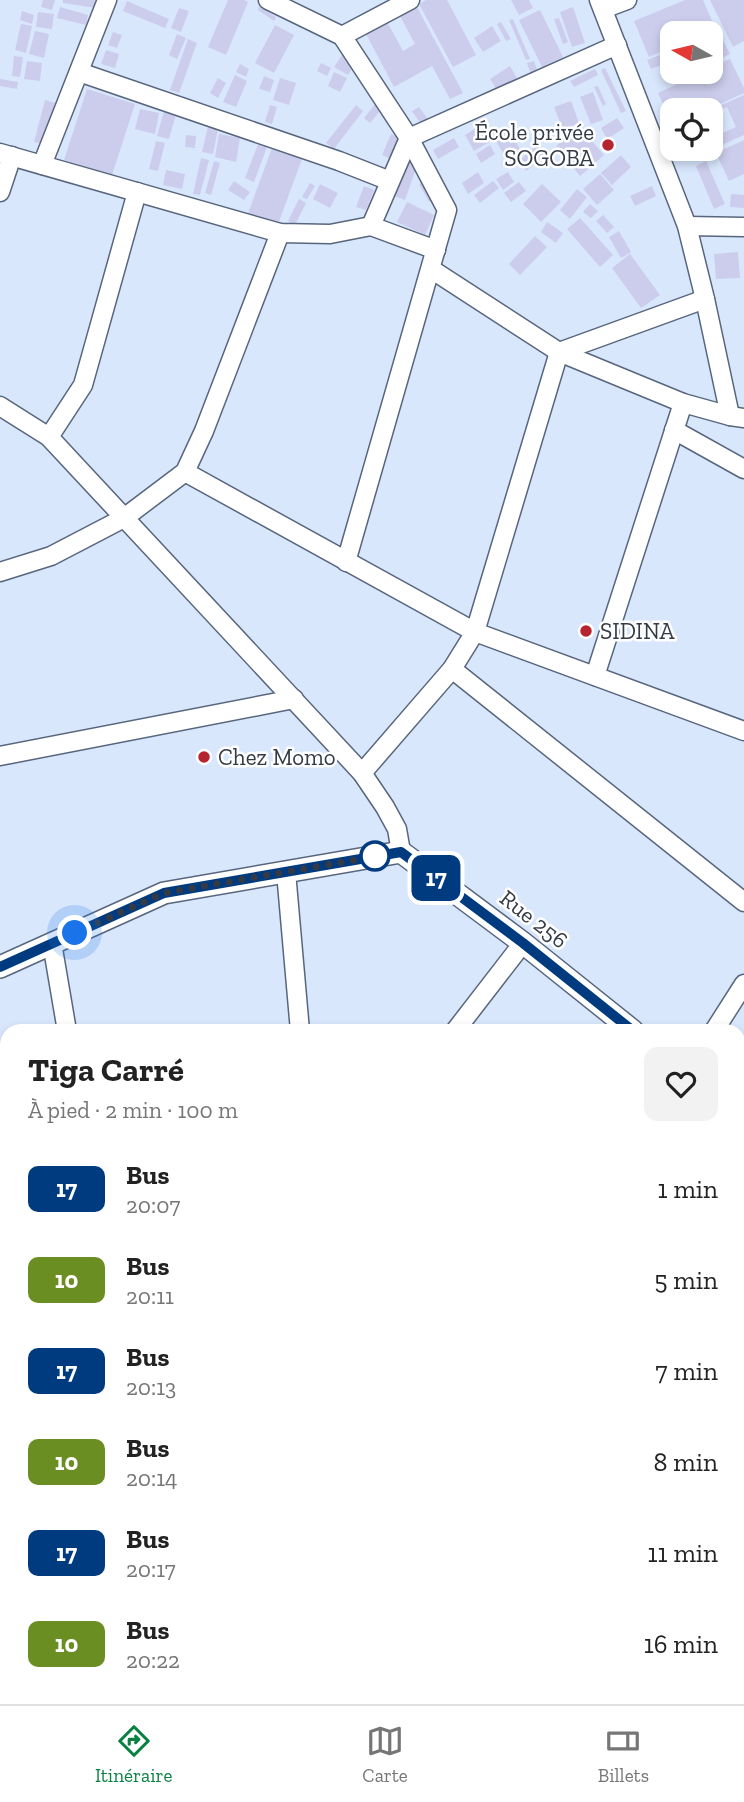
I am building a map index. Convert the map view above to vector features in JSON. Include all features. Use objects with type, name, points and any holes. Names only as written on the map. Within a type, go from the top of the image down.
[{"type":"street","points":[[42,164],[107,0]]},
{"type":"street","points":[[268,0],[342,36],[408,138],[447,210],[346,562]]},
{"type":"street","points":[[342,36],[410,0]]},
{"type":"street","points":[[431,269],[559,352],[683,403],[737,417],[687,226],[601,4],[627,0]]},
{"type":"street","points":[[371,226],[408,138],[617,45]]},
{"type":"street","points":[[79,72],[390,181]]},
{"type":"street","points":[[0,192],[6,155],[280,233],[330,233],[371,226],[436,250]]},
{"type":"street","points":[[49,438],[83,385],[137,192]]},
{"type":"street","points":[[687,226],[744,228]]},
{"type":"street","points":[[0,572],[51,556],[124,518],[185,472],[204,431],[280,233]]},
{"type":"street","points":[[559,352],[705,299]]},
{"type":"street","points":[[362,773],[452,669],[475,632],[559,352]]},
{"type":"street","points":[[595,676],[683,403]]},
{"type":"street","points":[[0,406],[49,438],[362,773],[397,829],[401,852],[164,893],[0,967]]},
{"type":"street","points":[[674,430],[744,469]]},
{"type":"street","points":[[185,472],[475,632],[744,731]]},
{"type":"street","points":[[452,669],[744,902]]},
{"type":"street","points":[[0,756],[293,699]]},
{"type":"street","name":"Rue 256","points":[[401,852],[523,943],[624,1024]]},
{"type":"street","points":[[286,872],[299,1024]]},
{"type":"street","points":[[52,943],[66,1024]]},
{"type":"street","points":[[459,1024],[523,943]]},
{"type":"street","points":[[718,1024],[744,984]]},
{"type":"building","points":[[43,0],[55,0],[52,10],[41,7]]},
{"type":"building","points":[[63,0],[97,0],[96,8],[63,3]]},
{"type":"building","points":[[228,0],[248,2],[226,55],[208,47]]},
{"type":"building","points":[[426,0],[447,0],[476,55],[453,67],[419,4]]},
{"type":"building","points":[[511,0],[529,0],[533,8],[519,15]]},
{"type":"building","points":[[685,0],[703,0],[712,21],[660,21],[660,52],[649,57],[634,21]]},
{"type":"building","points":[[710,0],[744,0],[744,41],[733,47],[723,21],[720,21]]},
{"type":"building","points":[[127,1],[169,19],[165,28],[123,11]]},
{"type":"building","points":[[60,7],[88,15],[86,25],[57,18]]},
{"type":"building","points":[[259,7],[276,17],[274,21],[258,10]]},
{"type":"building","points":[[417,7],[463,93],[450,99],[432,66],[394,87],[364,30],[385,18],[403,51],[415,44],[400,16]]},
{"type":"building","points":[[573,7],[585,43],[572,47],[560,12]]},
{"type":"building","points":[[179,8],[189,11],[181,32],[171,28]]},
{"type":"building","points":[[540,10],[563,57],[542,67],[519,20]]},
{"type":"building","points":[[22,11],[34,15],[32,24],[20,20]]},
{"type":"building","points":[[38,12],[54,14],[52,29],[36,27]]},
{"type":"building","points":[[559,18],[568,42],[563,44],[554,19]]},
{"type":"building","points":[[513,19],[530,59],[526,60],[509,20]]},
{"type":"building","points":[[501,22],[511,39],[506,41],[497,24]]},
{"type":"building","points":[[21,24],[32,26],[26,53],[15,50]]},
{"type":"building","points":[[275,25],[294,35],[274,73],[255,63]]},
{"type":"building","points":[[492,26],[501,41],[483,52],[474,38]]},
{"type":"building","points":[[35,31],[49,34],[44,58],[29,54]]},
{"type":"building","points":[[113,32],[122,35],[117,48],[108,45]]},
{"type":"building","points":[[177,34],[186,38],[177,59],[169,55]]},
{"type":"building","points":[[188,39],[197,43],[179,93],[170,90]]},
{"type":"building","points":[[723,41],[730,54],[723,58]]},
{"type":"building","points":[[106,50],[119,54],[115,68],[101,64]]},
{"type":"building","points":[[344,52],[357,59],[348,75],[334,67]]},
{"type":"building","points":[[660,55],[660,66],[651,69],[647,60]]},
{"type":"building","points":[[14,56],[23,57],[20,77],[12,76]]},
{"type":"building","points":[[730,59],[744,93],[723,103],[723,98],[660,98],[658,93],[677,84],[723,84],[723,62]]},
{"type":"building","points":[[27,61],[42,63],[40,81],[24,79]]},
{"type":"building","points":[[534,61],[538,72],[531,75],[527,63]]},
{"type":"building","points":[[321,63],[331,68],[327,76],[317,71]]},
{"type":"building","points":[[240,64],[249,69],[246,77],[236,72]]},
{"type":"building","points":[[510,66],[518,80],[499,93],[490,79]]},
{"type":"building","points":[[605,68],[626,111],[621,113],[601,70]]},
{"type":"building","points":[[595,69],[598,75],[574,87],[570,81]]},
{"type":"building","points":[[334,72],[347,78],[340,92],[328,86]]},
{"type":"building","points":[[235,75],[247,81],[236,107],[223,102]]},
{"type":"building","points":[[264,76],[274,80],[270,92],[259,89]]},
{"type":"building","points":[[218,78],[226,83],[218,98],[210,93]]},
{"type":"building","points":[[280,78],[296,83],[289,105],[273,100]]},
{"type":"building","points":[[0,79],[18,82],[17,89],[0,86]]},
{"type":"building","points":[[598,86],[606,104],[603,106],[594,87]]},
{"type":"building","points":[[87,89],[135,104],[112,175],[64,160]]},
{"type":"building","points":[[593,92],[603,120],[591,124],[580,97]]},
{"type":"building","points":[[744,95],[744,135],[723,145],[723,133],[736,127],[727,107],[723,109],[723,104]]},
{"type":"building","points":[[380,98],[387,103],[370,123],[364,118]]},
{"type":"building","points":[[45,100],[55,103],[44,144],[34,142]]},
{"type":"building","points":[[571,101],[579,123],[563,130],[554,107]]},
{"type":"building","points":[[270,105],[277,107],[272,124],[265,122]]},
{"type":"building","points":[[356,105],[363,111],[334,149],[326,143]]},
{"type":"building","points":[[419,107],[428,119],[421,124],[412,111]]},
{"type":"building","points":[[140,109],[159,113],[155,134],[135,129]]},
{"type":"building","points":[[164,111],[176,114],[169,139],[157,136]]},
{"type":"building","points":[[617,118],[624,128],[607,139],[601,128]]},
{"type":"building","points":[[209,122],[219,124],[213,154],[202,152]]},
{"type":"building","points":[[484,123],[493,140],[474,151],[465,135]]},
{"type":"building","points":[[579,126],[604,155],[580,176],[556,146]]},
{"type":"building","points":[[510,132],[521,151],[507,160],[496,141]]},
{"type":"building","points":[[219,134],[240,138],[236,162],[215,157]]},
{"type":"building","points":[[391,134],[401,138],[391,159],[382,155]]},
{"type":"building","points":[[186,135],[196,136],[195,148],[185,147]]},
{"type":"building","points":[[454,138],[459,147],[438,159],[433,150]]},
{"type":"building","points":[[744,140],[744,174],[729,181],[720,161],[723,161],[723,150]]},
{"type":"building","points":[[156,141],[165,143],[158,171],[149,169]]},
{"type":"building","points":[[258,144],[267,147],[254,182],[245,178]]},
{"type":"building","points":[[490,145],[495,154],[481,163],[476,154]]},
{"type":"building","points":[[538,145],[546,155],[526,171],[518,161]]},
{"type":"building","points":[[272,148],[302,159],[277,227],[247,216]]},
{"type":"building","points":[[621,155],[631,167],[612,185],[601,173]]},
{"type":"building","points":[[408,156],[419,160],[405,200],[394,196]]},
{"type":"building","points":[[201,158],[209,160],[200,195],[193,194]]},
{"type":"building","points":[[214,161],[220,163],[211,195],[205,193]]},
{"type":"building","points":[[706,161],[725,204],[714,209],[696,166]]},
{"type":"building","points":[[166,170],[185,174],[182,189],[163,185]]},
{"type":"building","points":[[478,172],[484,183],[468,194],[462,183]]},
{"type":"building","points":[[508,172],[514,182],[503,190],[496,179]]},
{"type":"building","points":[[600,174],[614,190],[597,205],[583,189]]},
{"type":"building","points":[[234,181],[250,192],[244,200],[228,190]]},
{"type":"building","points":[[424,181],[435,199],[429,202],[419,184]]},
{"type":"building","points":[[493,181],[499,188],[480,203],[474,195]]},
{"type":"building","points":[[519,182],[526,191],[511,202],[504,193]]},
{"type":"building","points":[[310,183],[315,186],[307,199],[302,197]]},
{"type":"building","points":[[320,184],[338,193],[330,208],[313,199]]},
{"type":"building","points":[[542,184],[561,202],[541,222],[523,204]]},
{"type":"building","points":[[364,186],[374,190],[366,210],[356,207]]},
{"type":"building","points":[[652,186],[656,196],[635,206],[630,196]]},
{"type":"building","points":[[577,189],[587,197],[570,219],[560,210]]},
{"type":"building","points":[[731,194],[744,195],[744,208],[730,207]]},
{"type":"building","points":[[299,199],[306,203],[295,225],[288,221]]},
{"type":"building","points":[[407,202],[434,215],[425,235],[397,222]]},
{"type":"building","points":[[590,204],[598,211],[591,218],[583,212]]},
{"type":"building","points":[[603,215],[614,227],[607,233],[596,221]]},
{"type":"building","points":[[580,218],[613,255],[600,267],[567,229]]},
{"type":"building","points":[[547,222],[563,233],[556,243],[541,232]]},
{"type":"building","points":[[619,231],[631,252],[621,258],[609,237]]},
{"type":"building","points":[[535,236],[547,247],[520,275],[509,264]]},
{"type":"building","points":[[738,252],[740,278],[716,279],[714,254]]},
{"type":"building","points":[[630,254],[660,295],[641,308],[612,268]]},
{"type":"bus line","name":"17","points":[[0,967],[164,893],[401,852],[523,943],[624,1024]]},
{"type":"place","name":"École privée SOGOBA","points":[[608,145]]},
{"type":"place","name":"SIDINA","points":[[586,631]]},
{"type":"place","name":"Chez Momo","points":[[204,757]]},
{"type":"route","points":[[75,933],[164,893],[378,856],[375,856]]}]
